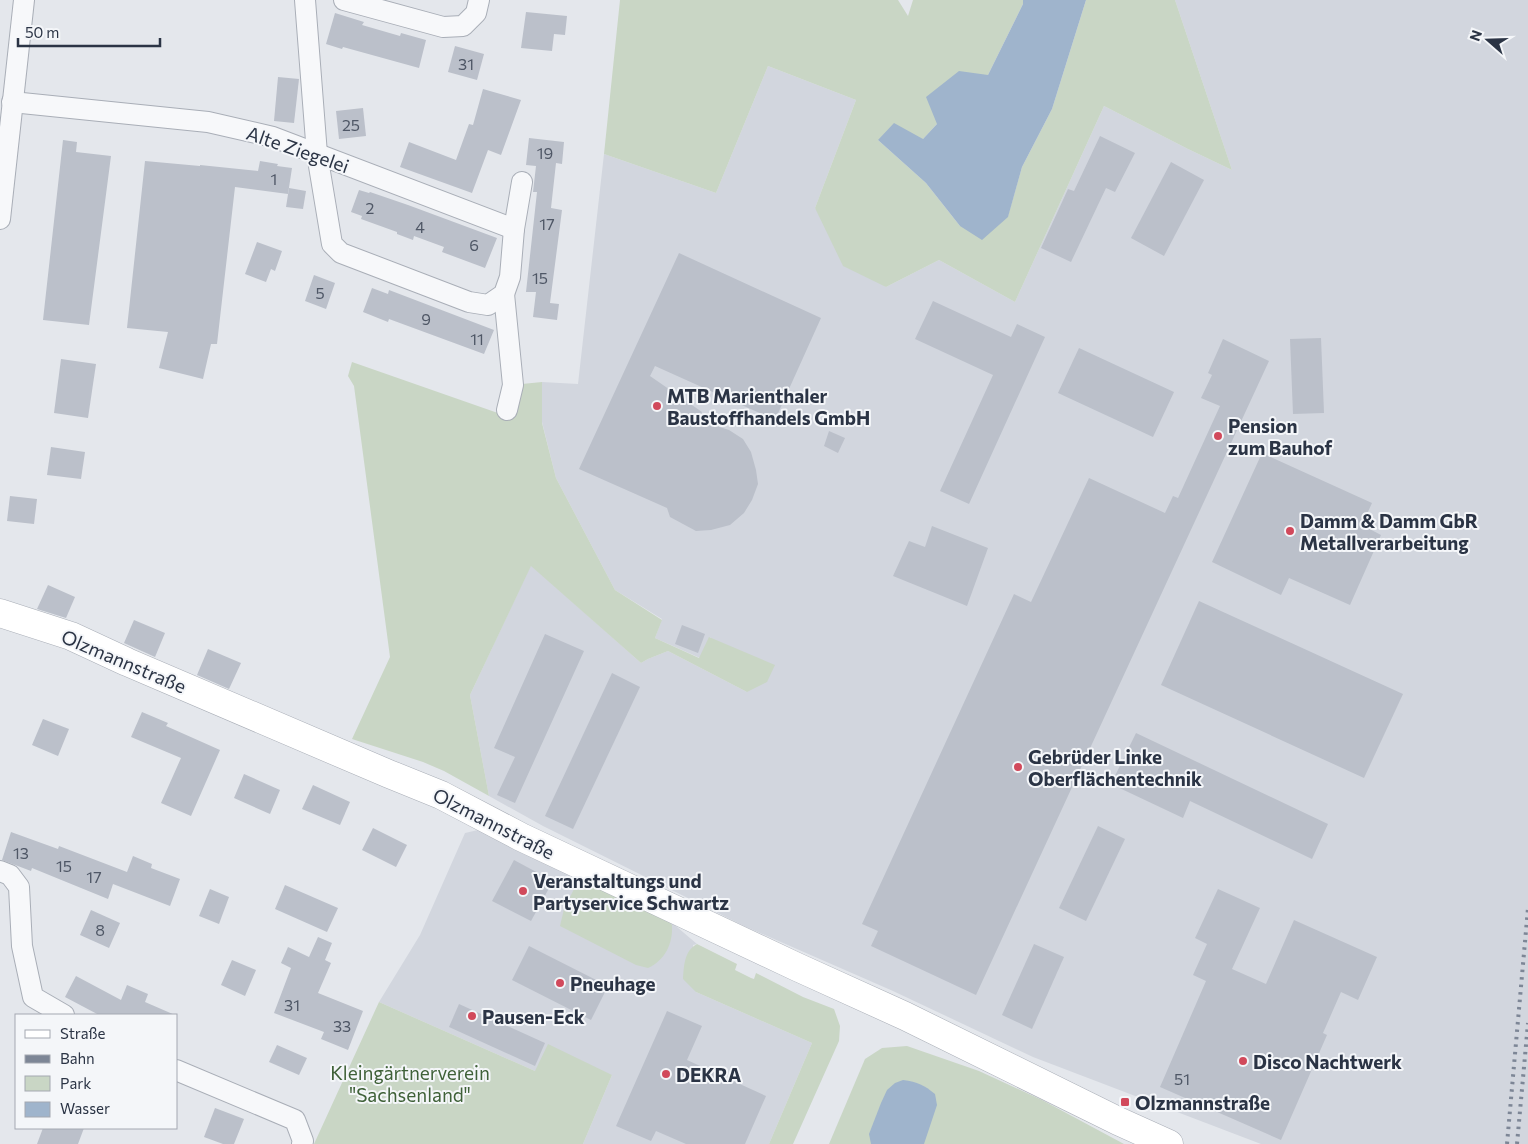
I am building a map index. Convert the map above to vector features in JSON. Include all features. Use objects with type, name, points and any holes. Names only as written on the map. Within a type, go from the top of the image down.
[{"type":"main road","name":"Olzmannstraße","points":[[0,613],[71,636],[127,662],[389,774],[431,790],[520,838],[905,1016],[1118,1121],[1169,1144]]},
{"type":"street","points":[[0,219],[24,0]]},
{"type":"street","points":[[305,0],[317,154],[332,244],[341,253],[469,302],[488,305],[504,294]]},
{"type":"street","points":[[344,0],[443,27],[463,26],[476,13],[479,0]]},
{"type":"street","name":"Alte Ziegelei","points":[[12,102],[208,122],[272,137],[514,229]]},
{"type":"street","points":[[506,410],[513,385],[504,294],[510,277],[514,229],[522,182]]},
{"type":"street","points":[[0,871],[10,875],[19,888],[22,946],[33,997],[62,1014]]},
{"type":"street","points":[[178,1071],[295,1120],[303,1142]]},
{"type":"shaded area","points":[[1175,0],[1528,0],[1528,1144],[1261,1144],[1033,1057],[893,991],[744,926],[543,826],[489,796],[470,695],[531,565],[641,663],[668,651],[747,692],[710,637],[700,658],[655,638],[662,619],[615,590],[556,478],[542,422],[542,382],[578,384],[604,154],[716,193],[768,66],[856,100],[815,208],[886,287],[939,260],[1015,302],[1104,106],[1232,170]]},
{"type":"shaded area","points":[[478,830],[664,916],[697,944],[693,945],[696,992],[812,1043],[769,1144],[583,1144],[612,1075],[535,1071],[379,1002],[420,935],[465,833]]},
{"type":"green space","points":[[620,0],[898,0],[908,16],[913,0],[1023,0],[1023,4],[988,75],[923,139],[878,140],[926,183],[960,226],[1008,216],[1022,167],[1052,109],[1086,0],[1175,0],[1232,170],[1104,106],[1015,302],[939,260],[886,287],[843,266],[815,208],[856,100],[768,66],[716,193],[604,154]]},
{"type":"green space","points":[[352,362],[512,418],[522,384],[542,382],[542,423],[556,478],[615,590],[662,620],[655,638],[699,658],[709,637],[775,665],[767,682],[747,692],[668,651],[641,663],[531,566],[470,695],[489,796],[444,771],[423,762],[352,739],[390,657],[354,386],[348,376]]},
{"type":"green space","points":[[587,882],[664,916],[672,925],[672,932],[667,951],[659,961],[648,968],[636,965],[560,926],[564,909],[574,889]]},
{"type":"green space","points":[[697,944],[737,964],[735,970],[751,978],[754,979],[756,973],[803,997],[834,1009],[840,1026],[839,1041],[793,1144],[769,1144],[812,1043],[696,992],[683,979],[687,955]]},
{"type":"green space","name":"Kleingärtnerverein \"Sachsenland\"","points":[[379,1002],[535,1071],[548,1044],[612,1075],[583,1144],[314,1144]]},
{"type":"green space","points":[[907,1046],[979,1071],[1042,1100],[1124,1144],[829,1144],[865,1059],[882,1048]]},
{"type":"water","points":[[1023,0],[1086,0],[1052,109],[1022,167],[1008,217],[982,240],[960,226],[926,183],[878,140],[894,123],[923,139],[937,124],[926,97],[959,71],[988,75],[1023,4]]},
{"type":"water","points":[[903,1080],[921,1084],[935,1094],[937,1105],[924,1144],[871,1144],[869,1134],[887,1090],[895,1083]]},
{"type":"building","points":[[526,12],[567,16],[565,35],[554,34],[552,51],[521,48]]},
{"type":"building","points":[[335,13],[364,22],[362,25],[400,36],[401,33],[426,40],[419,68],[326,44]]},
{"type":"building","points":[[455,46],[484,54],[477,80],[448,72]]},
{"type":"building","points":[[278,77],[299,79],[294,123],[274,121]]},
{"type":"building","points":[[483,89],[521,100],[501,155],[488,150],[472,193],[400,167],[409,142],[456,160],[469,124],[473,125]]},
{"type":"building","points":[[363,108],[366,136],[339,139],[336,111]]},
{"type":"building","points":[[1100,136],[1135,153],[1115,192],[1106,188],[1071,262],[1041,248],[1068,189],[1074,191]]},
{"type":"building","points":[[529,138],[564,142],[562,164],[556,163],[551,208],[562,210],[550,303],[559,304],[557,320],[533,317],[536,292],[526,292],[537,192],[533,192],[536,166],[526,165]]},
{"type":"building","points":[[63,140],[77,142],[76,152],[111,156],[89,325],[43,320]]},
{"type":"building","points":[[145,161],[258,171],[260,161],[292,168],[288,194],[235,187],[217,344],[211,344],[203,379],[159,368],[168,332],[127,328]]},
{"type":"building","points":[[1171,162],[1204,180],[1164,256],[1131,238]]},
{"type":"building","points":[[289,188],[306,191],[303,209],[286,207]]},
{"type":"building","points":[[359,190],[408,205],[497,238],[485,268],[442,252],[444,247],[414,236],[413,240],[361,219],[362,216],[351,212]]},
{"type":"building","points":[[257,242],[282,251],[275,271],[271,269],[266,282],[245,274]]},
{"type":"building","name":"MTB Marienthaler Baustoffhandels GmbH","points":[[679,253],[821,318],[775,420],[655,366],[650,376],[702,412],[698,420],[729,430],[743,439],[751,452],[758,484],[752,500],[744,513],[730,525],[711,530],[696,531],[670,517],[667,508],[579,469]]},
{"type":"building","points":[[314,275],[335,283],[326,309],[305,301]]},
{"type":"building","points":[[372,288],[388,294],[389,290],[494,330],[484,354],[389,319],[388,322],[363,312]]},
{"type":"building","points":[[933,301],[1011,337],[1017,324],[1045,337],[969,504],[940,491],[993,375],[915,339]]},
{"type":"building","points":[[1321,338],[1324,413],[1293,414],[1290,339]]},
{"type":"building","name":"Gebrüder Linke Oberflächentechnik","points":[[1223,339],[1269,361],[976,995],[871,946],[878,931],[862,924],[1014,594],[1031,602],[1089,478],[1165,513],[1173,496],[1178,498],[1220,406],[1201,398],[1212,375],[1208,373]]},
{"type":"building","points":[[1079,348],[1174,392],[1153,437],[1058,393]]},
{"type":"building","points":[[61,359],[96,364],[88,418],[54,413]]},
{"type":"building","points":[[829,431],[845,438],[838,453],[824,446]]},
{"type":"building","points":[[51,447],[85,452],[81,479],[47,475]]},
{"type":"building","points":[[1262,453],[1372,503],[1362,525],[1381,535],[1350,605],[1289,578],[1281,595],[1212,562]]},
{"type":"building","points":[[10,496],[37,499],[34,524],[7,521]]},
{"type":"building","points":[[932,526],[988,548],[967,606],[893,576],[909,541],[925,547]]},
{"type":"building","points":[[48,585],[75,597],[66,618],[37,609]]},
{"type":"building","points":[[1199,601],[1403,694],[1364,778],[1161,685]]},
{"type":"building","points":[[134,620],[165,633],[155,657],[124,643]]},
{"type":"building","points":[[682,625],[705,634],[698,653],[675,644]]},
{"type":"building","points":[[545,634],[584,651],[515,803],[497,795],[515,757],[494,748]]},
{"type":"building","points":[[208,649],[241,663],[229,689],[197,675]]},
{"type":"building","points":[[612,673],[640,687],[573,829],[545,816]]},
{"type":"building","points":[[142,712],[168,723],[166,726],[220,750],[191,816],[161,803],[181,758],[131,737]]},
{"type":"building","points":[[43,719],[69,729],[58,756],[32,745]]},
{"type":"building","points":[[1136,733],[1328,824],[1312,859],[1190,801],[1183,818],[1111,784]]},
{"type":"building","points":[[244,774],[280,790],[270,814],[234,798]]},
{"type":"building","points":[[313,785],[350,802],[340,825],[302,809]]},
{"type":"building","points":[[1098,826],[1125,839],[1086,921],[1059,908]]},
{"type":"building","points":[[373,828],[407,845],[396,867],[362,850]]},
{"type":"building","points":[[11,832],[58,849],[59,846],[127,872],[133,856],[152,864],[151,868],[180,879],[170,906],[113,884],[108,899],[32,868],[31,871],[2,860]]},
{"type":"building","name":"Veranstaltungs und Partyservice Schwartz","points":[[514,860],[553,881],[531,921],[492,901]]},
{"type":"building","points":[[285,885],[338,908],[327,932],[275,909]]},
{"type":"building","points":[[210,889],[229,897],[219,924],[199,916]]},
{"type":"building","points":[[1218,889],[1260,908],[1232,969],[1266,984],[1294,920],[1377,957],[1358,1000],[1341,992],[1323,1033],[1327,1035],[1281,1140],[1160,1087],[1206,981],[1193,975],[1207,944],[1195,938]]},
{"type":"building","points":[[91,910],[120,923],[109,948],[80,935]]},
{"type":"building","points":[[318,937],[332,943],[325,960],[331,963],[318,993],[363,1011],[348,1050],[321,1039],[324,1032],[274,1013],[291,968],[281,963],[288,947],[309,957]]},
{"type":"building","points":[[1034,944],[1064,957],[1032,1029],[1002,1015]]},
{"type":"building","name":"Pneuhage","points":[[529,946],[608,986],[591,1020],[512,980]]},
{"type":"building","points":[[232,960],[256,970],[245,996],[221,985]]},
{"type":"building","points":[[76,976],[121,1000],[127,985],[148,994],[145,1002],[173,1014],[97,1014],[65,997]]},
{"type":"building","points":[[459,1004],[545,1043],[535,1066],[449,1027]]},
{"type":"building","name":"DEKRA","points":[[667,1011],[702,1026],[687,1060],[766,1096],[745,1144],[686,1144],[656,1131],[651,1141],[616,1126]]},
{"type":"building","points":[[277,1045],[307,1058],[299,1075],[269,1062]]},
{"type":"building","points":[[215,1108],[244,1119],[234,1144],[223,1144],[204,1137]]},
{"type":"building","points":[[43,1129],[84,1129],[78,1144],[37,1144]]},
{"type":"railway","points":[[1507,1144],[1528,908]]},
{"type":"railway","points":[[1517,1144],[1528,1023]]},
{"type":"place","name":"MTB Marienthaler Baustoffhandels GmbH","points":[[657,406]]},
{"type":"place","name":"Pension zum Bauhof","points":[[1218,436]]},
{"type":"place","name":"Damm & Damm GbR Metallverarbeitung","points":[[1290,531]]},
{"type":"place","name":"Gebrüder Linke Oberflächentechnik","points":[[1018,767]]},
{"type":"place","name":"Veranstaltungs und Partyservice Schwartz","points":[[523,891]]},
{"type":"place","name":"Pneuhage","points":[[560,983]]},
{"type":"place","name":"Pausen-Eck","points":[[472,1016]]},
{"type":"place","name":"Disco Nachtwerk","points":[[1243,1061]]},
{"type":"place","name":"DEKRA","points":[[666,1074]]},
{"type":"place","name":"Olzmannstraße","points":[[1125,1102]]}]
